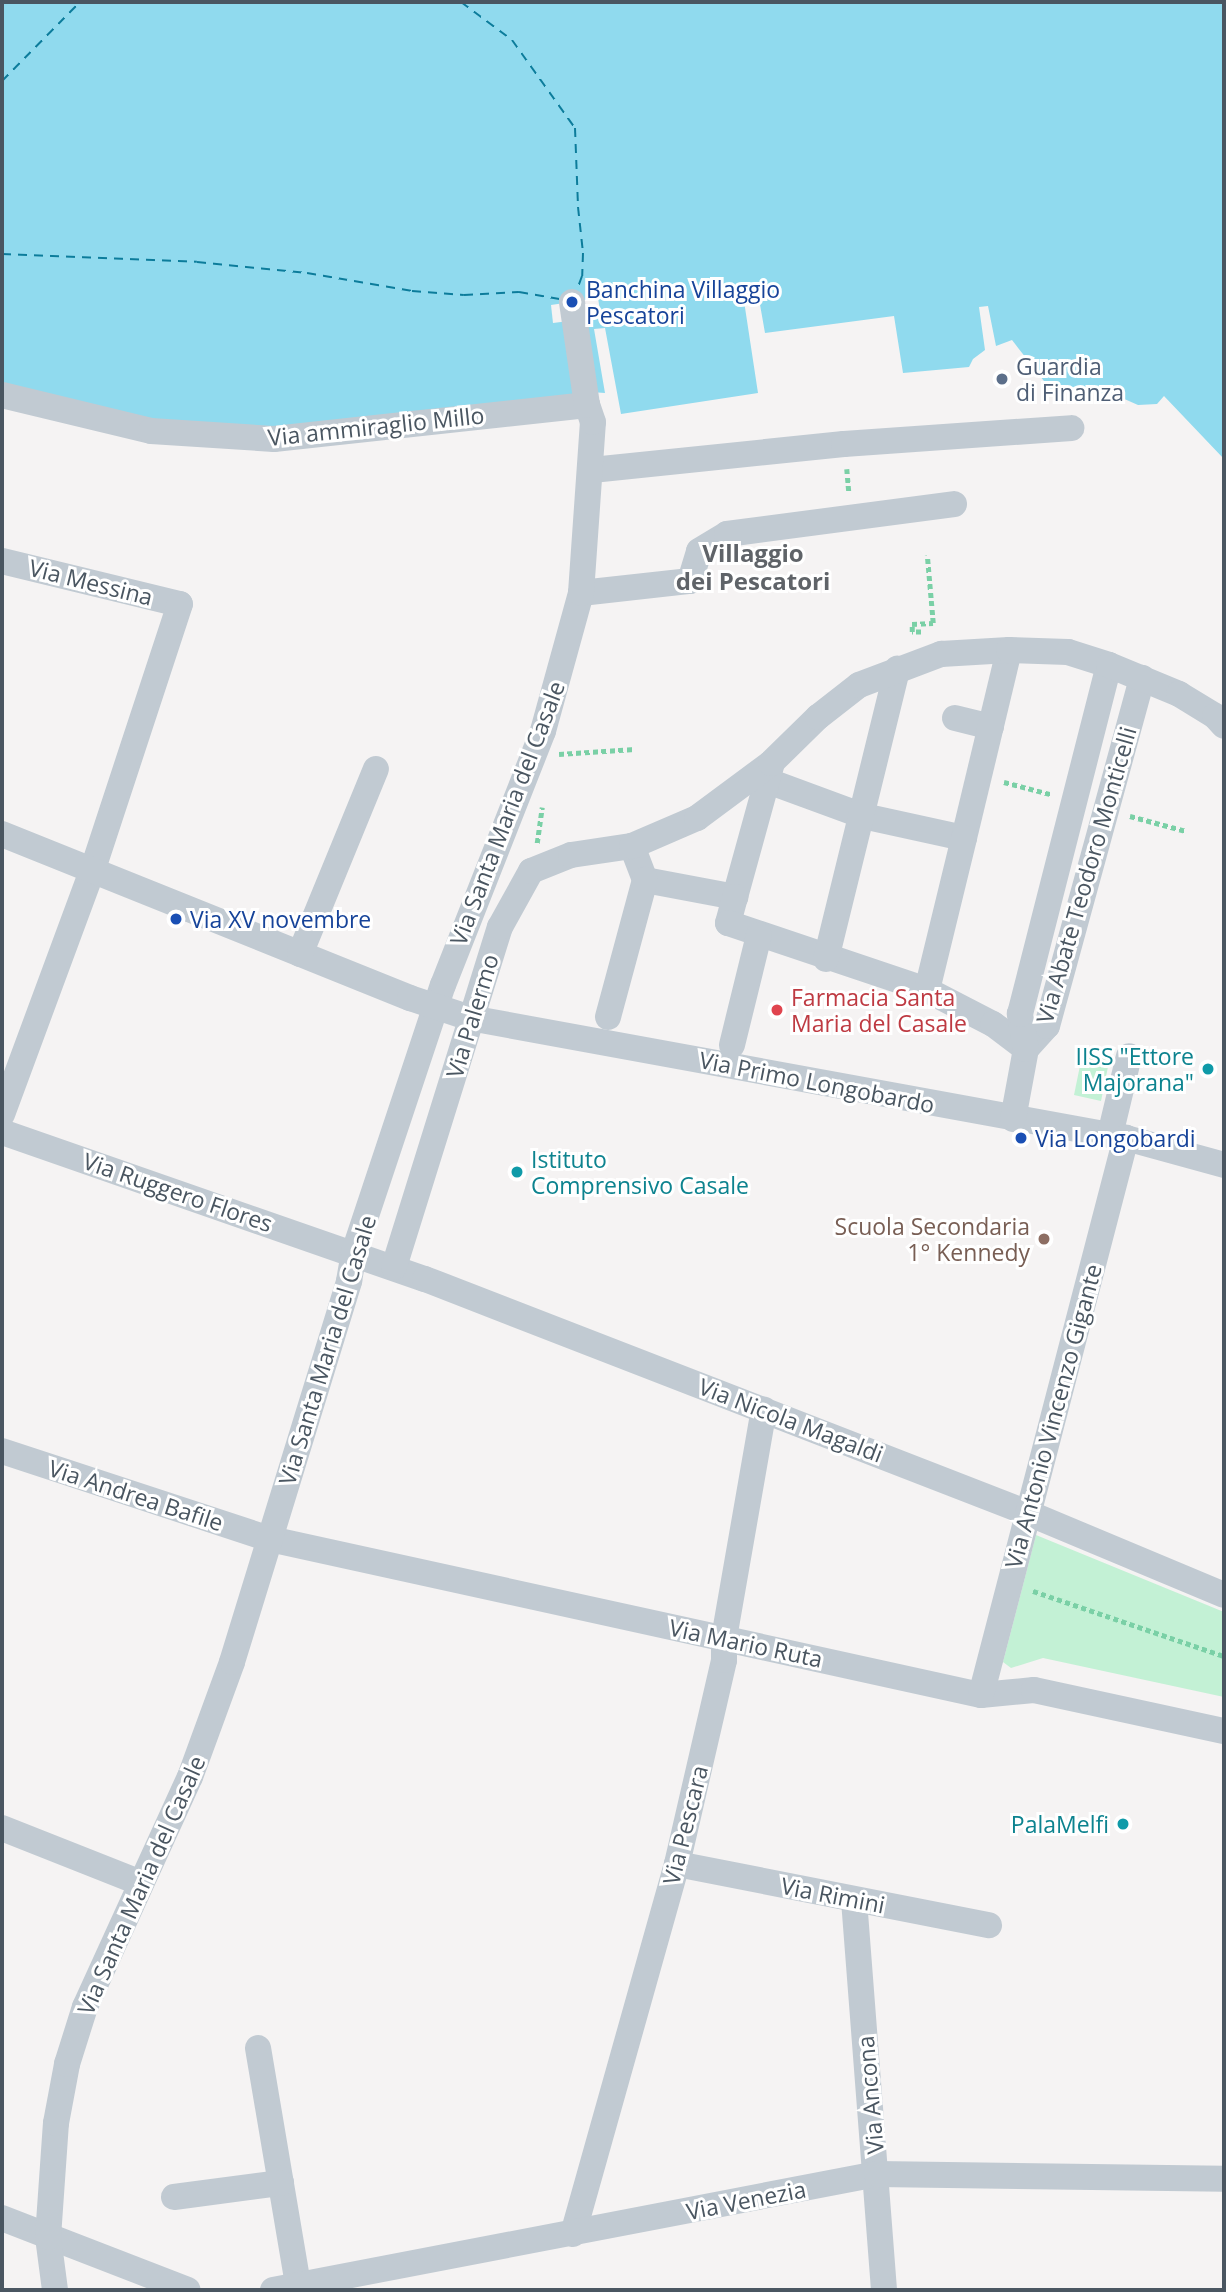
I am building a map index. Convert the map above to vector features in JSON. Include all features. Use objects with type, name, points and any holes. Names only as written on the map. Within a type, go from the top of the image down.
[{"type":"street","name":"Via Santa Maria del Casale","points":[[55,2290],[48,2237],[56,2123],[67,2064],[85,2007],[190,1777],[232,1662],[349,1281],[354,1252],[443,985],[543,731],[581,593],[592,470],[593,422],[587,405],[572,302]]},
{"type":"street","name":"Via ammiraglio Millo","points":[[2,395],[151,431],[274,439],[587,405]]},
{"type":"street","points":[[592,470],[844,444],[1071,428]]},
{"type":"street","points":[[581,593],[690,581],[699,551],[727,534],[954,504]]},
{"type":"street","name":"Via Messina","points":[[2,561],[180,604],[92,871]]},
{"type":"street","points":[[926,990],[1009,650]]},
{"type":"street","name":"Via Palermo","points":[[394,1267],[500,927],[531,871],[571,855],[632,846],[697,818],[769,772],[818,717],[859,685],[941,654],[1009,650],[1068,652],[1109,665],[1179,694],[1215,716],[1224,726]]},
{"type":"street","name":"Via Abate Teodoro Monticelli","points":[[1026,1049],[1020,1014],[1109,665]]},
{"type":"street","points":[[826,958],[897,669]]},
{"type":"street","name":"Via Abate Teodoro Monticelli","points":[[1026,1049],[1047,1026],[1142,678]]},
{"type":"street","points":[[956,718],[990,727]]},
{"type":"street","points":[[300,954],[376,769]]},
{"type":"street","points":[[769,772],[863,816],[964,838]]},
{"type":"street","name":"Via Palermo","points":[[759,935],[728,923],[769,772]]},
{"type":"street","name":"Via Primo Longobardo","points":[[2,834],[410,998],[470,1018],[1118,1136],[1224,1165]]},
{"type":"street","points":[[608,1017],[645,880],[632,846]]},
{"type":"street","points":[[2,1114],[92,871]]},
{"type":"street","points":[[645,880],[735,897]]},
{"type":"street","points":[[732,1045],[759,935],[926,990],[993,1024],[1026,1049],[1013,1119]]},
{"type":"street","name":"Via Antonio Vincenzo Gigante","points":[[981,1695],[1028,1513],[1118,1136],[1129,1056]]},
{"type":"street","name":"Via Ruggero Flores","points":[[2,1132],[354,1252]]},
{"type":"street","name":"Via Nicola Magaldi","points":[[354,1252],[1028,1513],[1224,1595]]},
{"type":"street","name":"Via Pescara","points":[[573,2234],[677,1864],[724,1660],[724,1638],[764,1409]]},
{"type":"street","name":"Via Andrea Bafile","points":[[2,1451],[270,1539]]},
{"type":"street","name":"Via Mario Ruta","points":[[270,1539],[981,1695],[1034,1690],[1224,1731]]},
{"type":"street","points":[[2,1828],[141,1883]]},
{"type":"street","name":"Via Rimini","points":[[677,1864],[989,1925]]},
{"type":"street","name":"Via Ancona","points":[[855,1900],[884,2290]]},
{"type":"street","points":[[258,2048],[299,2286]]},
{"type":"street","name":"Via Venezia","points":[[273,2290],[877,2174],[1224,2179]]},
{"type":"street","points":[[174,2197],[281,2183]]},
{"type":"street","points":[[2,2218],[188,2290]]},
{"type":"path","points":[[928,555],[933,623],[912,624],[912,632],[940,632],[941,654]]},
{"type":"path","points":[[553,764],[555,754],[635,749]]},
{"type":"path","points":[[979,775],[1075,800]]},
{"type":"path","points":[[1106,809],[1186,831]]},
{"type":"path","points":[[1010,1583],[1224,1656]]},
{"type":"green space","points":[[1083,1051],[1110,1057],[1101,1101],[1074,1095]]},
{"type":"green space","points":[[1036,1535],[1224,1612],[1224,1697],[1043,1658],[1011,1668],[1003,1662]]},
{"type":"water","points":[[2,2],[1224,2],[1224,459],[1164,396],[1157,404],[1138,405],[1113,394],[1051,390],[1012,340],[996,346],[988,306],[979,307],[985,350],[973,359],[969,367],[903,373],[894,316],[765,333],[759,299],[744,301],[758,393],[621,414],[605,328],[594,329],[605,393],[591,392],[574,399],[350,424],[205,428],[126,418],[2,389]]},
{"type":"pier","points":[[598,298],[601,317],[553,323],[551,305]]},
{"type":"ferry route","points":[[2,81],[80,2]]},
{"type":"ferry route","points":[[461,2],[512,40],[575,128],[583,253],[582,276],[577,290]]},
{"type":"ferry route","points":[[2,254],[197,262],[307,273],[412,291],[464,295],[519,292],[559,299]]},
{"type":"place","name":"Banchina Villaggio Pescatori","points":[[572,302]]},
{"type":"place","name":"Guardia di Finanza","points":[[1002,379]]},
{"type":"place","name":"Via XV novembre","points":[[176,919]]},
{"type":"place","name":"Farmacia Santa Maria del Casale","points":[[777,1010]]},
{"type":"place","name":"IISS \"Ettore Majorana\"","points":[[1208,1069]]},
{"type":"place","name":"Via Longobardi","points":[[1021,1138]]},
{"type":"place","name":"Istituto Comprensivo Casale","points":[[517,1172]]},
{"type":"place","name":"Scuola Secondaria 1° Kennedy","points":[[1044,1239]]},
{"type":"place","name":"PalaMelfi","points":[[1123,1824]]},
{"type":"district","name":"Villaggio dei Pescatori","points":[[753,567]]}]
